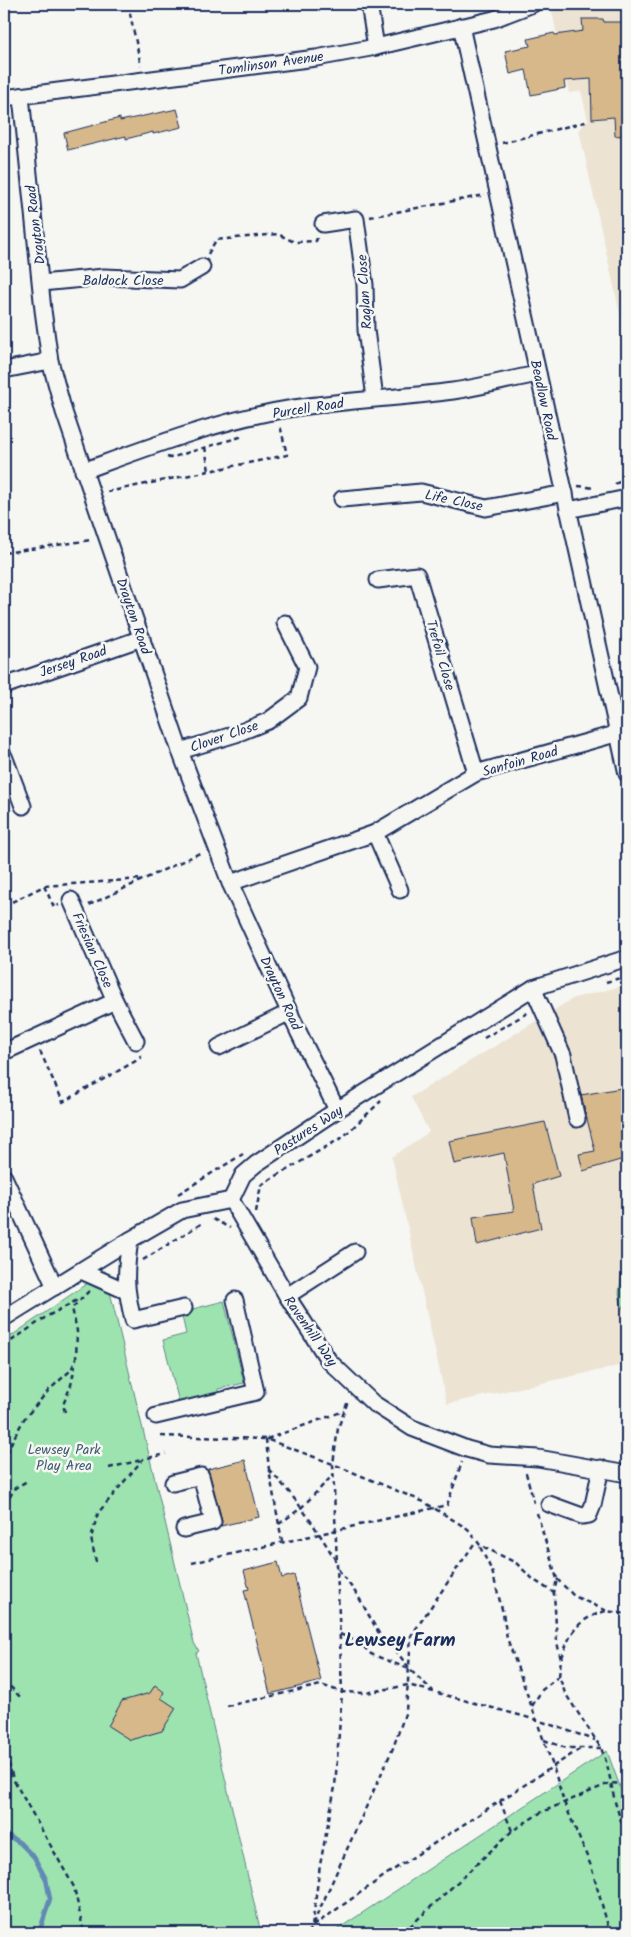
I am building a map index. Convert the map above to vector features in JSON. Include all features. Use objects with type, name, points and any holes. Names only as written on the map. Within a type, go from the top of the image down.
[{"type":"street","points":[[369,4],[376,47]]},
{"type":"street","name":"Tomlinson Avenue","points":[[4,98],[316,58],[376,47],[494,19],[532,4]]},
{"type":"street","name":"Beadlow Road","points":[[461,26],[538,374],[569,489],[568,510],[627,774]]},
{"type":"street","name":"Drayton Road","points":[[20,96],[50,361],[64,412],[180,751],[230,883],[338,1110]]},
{"type":"street","points":[[323,224],[356,219]]},
{"type":"street","name":"Raglan Close","points":[[356,219],[365,285],[366,330],[375,398]]},
{"type":"street","name":"Baldock Close","points":[[41,283],[104,277],[180,280],[202,267]]},
{"type":"street","points":[[4,370],[50,361]]},
{"type":"street","name":"Purcell Road","points":[[84,471],[166,441],[220,425],[278,412],[375,398],[454,391],[538,374]]},
{"type":"street","name":"Life Close","points":[[342,500],[421,492],[486,508],[569,489]]},
{"type":"street","points":[[568,510],[627,498]]},
{"type":"street","name":"Trefoil Close","points":[[378,580],[417,575],[476,773]]},
{"type":"street","name":"Clover Close","points":[[180,751],[236,734],[268,721],[299,698],[306,667],[285,623]]},
{"type":"street","name":"Jersey Road","points":[[4,686],[142,638]]},
{"type":"street","name":"Sanfoin Road","points":[[230,883],[375,833],[476,773],[619,733]]},
{"type":"street","points":[[4,756],[22,806]]},
{"type":"street","points":[[375,833],[400,890]]},
{"type":"street","name":"Friesian Close","points":[[74,905],[116,1001],[136,1041]]},
{"type":"street","name":"Pastures Way","points":[[231,1200],[243,1175],[256,1164],[338,1110],[533,988],[627,958]]},
{"type":"street","points":[[533,988],[564,1055],[577,1119]]},
{"type":"street","name":"Friesian Close","points":[[4,1052],[116,1001]]},
{"type":"street","points":[[219,1047],[290,1012]]},
{"type":"street","points":[[4,1177],[55,1287]]},
{"type":"street","points":[[4,1318],[182,1210],[231,1200]]},
{"type":"street","name":"Ravenhill Way","points":[[231,1200],[287,1296],[328,1361],[373,1403],[412,1428],[467,1449],[489,1455],[538,1458],[627,1474]]},
{"type":"street","points":[[130,1240],[126,1269],[126,1291],[133,1320],[184,1308]]},
{"type":"street","points":[[287,1296],[355,1252]]},
{"type":"street","points":[[81,1271],[126,1291]]},
{"type":"street","points":[[156,1416],[256,1392],[235,1300]]},
{"type":"street","points":[[549,1504],[582,1516],[589,1515],[592,1511],[601,1468]]},
{"type":"street","points":[[172,1483],[201,1476],[213,1522],[184,1529]]},
{"type":"path","points":[[128,4],[144,80]]},
{"type":"path","points":[[489,147],[589,121]]},
{"type":"path","points":[[356,219],[499,192]]},
{"type":"path","points":[[202,267],[216,240],[278,234],[294,242],[316,241],[323,224]]},
{"type":"path","points":[[92,496],[287,456],[278,412]]},
{"type":"path","points":[[205,448],[209,472]]},
{"type":"path","points":[[608,487],[627,478]]},
{"type":"path","points":[[569,489],[601,487]]},
{"type":"path","points":[[4,553],[107,537]]},
{"type":"path","points":[[74,905],[216,846]]},
{"type":"path","points":[[599,984],[627,976]]},
{"type":"path","points":[[477,1042],[540,1006]]},
{"type":"path","points":[[34,1038],[63,1102],[141,1058],[136,1041]]},
{"type":"path","points":[[256,1214],[261,1185],[343,1137],[382,1101]]},
{"type":"path","points":[[137,1263],[210,1218],[231,1229]]},
{"type":"path","points":[[65,1412],[62,1405],[71,1385],[76,1359],[77,1331],[72,1308],[92,1288]]},
{"type":"path","points":[[4,1346],[46,1317],[84,1296]]},
{"type":"path","points":[[4,1669],[6,1608],[5,1486],[9,1446],[24,1419],[49,1390],[72,1370],[76,1359]]},
{"type":"path","points":[[312,1926],[320,1865],[335,1787],[342,1692],[334,1464],[338,1428],[355,1386]]},
{"type":"path","points":[[266,1439],[344,1411]]},
{"type":"path","points":[[161,1436],[266,1439],[334,1464],[424,1502],[468,1529],[480,1546],[492,1571],[503,1613],[507,1638],[564,1802],[591,1866],[610,1933]]},
{"type":"path","points":[[266,1439],[269,1470],[282,1541]]},
{"type":"path","points":[[192,1562],[436,1509],[447,1505],[467,1449]]},
{"type":"path","points":[[109,1468],[166,1454]]},
{"type":"path","points":[[538,1458],[537,1469],[526,1473],[557,1579],[554,1593],[557,1642],[561,1660]]},
{"type":"path","points":[[96,1562],[91,1538],[98,1513],[143,1459]]},
{"type":"path","points":[[269,1470],[282,1482],[319,1533],[337,1562]]},
{"type":"path","points":[[279,1524],[301,1508],[334,1474]]},
{"type":"path","points":[[5,1506],[15,1488],[27,1481]]},
{"type":"path","points":[[307,1933],[312,1926],[393,1748],[406,1711],[411,1636],[476,1541]]},
{"type":"path","points":[[480,1546],[516,1563],[534,1580],[554,1593]]},
{"type":"path","points":[[337,1568],[358,1596],[382,1637],[409,1668],[434,1692]]},
{"type":"path","points":[[557,1579],[574,1596],[608,1610],[627,1614]]},
{"type":"path","points":[[608,1610],[593,1614],[576,1626],[568,1640],[561,1660],[560,1676],[568,1699],[601,1748],[627,1840]]},
{"type":"path","points":[[340,1634],[360,1643],[371,1654],[409,1668]]},
{"type":"path","points":[[532,1707],[542,1690],[560,1676]]},
{"type":"path","points":[[4,1680],[21,1698]]},
{"type":"path","points":[[227,1706],[322,1686],[342,1692],[366,1693],[408,1685],[536,1720],[596,1740]]},
{"type":"path","points":[[544,1740],[566,1748],[601,1748]]},
{"type":"path","points":[[4,1746],[13,1778],[74,1888],[84,1933]]},
{"type":"path","points":[[312,1926],[387,1874],[580,1749]]},
{"type":"path","points":[[403,1933],[512,1831],[540,1813],[610,1783],[627,1784]]},
{"type":"path","points":[[500,1800],[512,1831]]},
{"type":"shaded area","points":[[569,4],[627,4],[627,332],[624,332],[579,130],[588,120],[581,91],[569,93],[552,11]]},
{"type":"shaded area","points":[[627,985],[627,1364],[447,1404],[392,1157],[429,1132],[411,1097],[574,998]]},
{"type":"green space","points":[[627,1243],[627,1264],[621,1245]]},
{"type":"green space","points":[[627,1264],[627,1317],[619,1293],[622,1273]]},
{"type":"green space","name":"Lewsey Park Play Area","points":[[105,1271],[194,1643],[199,1651],[196,1653],[261,1933],[4,1933],[4,1341]]},
{"type":"green space","points":[[224,1301],[244,1383],[218,1389],[219,1396],[180,1406],[163,1340],[186,1334],[181,1312]]},
{"type":"green space","points":[[607,1751],[627,1806],[627,1933],[332,1933]]},
{"type":"building","points":[[582,19],[625,22],[627,47],[627,135],[615,136],[614,117],[592,119],[591,79],[564,81],[565,88],[531,95],[526,70],[510,74],[505,51],[530,46],[528,39],[554,33],[555,35],[583,31]]},
{"type":"building","points":[[177,109],[182,127],[126,139],[126,136],[68,150],[64,133],[120,118],[120,121]]},
{"type":"building","points":[[627,1087],[627,1158],[583,1171],[579,1154],[595,1151],[581,1095]]},
{"type":"building","points":[[545,1122],[559,1176],[533,1184],[541,1228],[477,1245],[473,1217],[514,1211],[504,1153],[454,1164],[449,1141]]},
{"type":"building","points":[[245,1460],[259,1517],[221,1526],[222,1520],[208,1469]]},
{"type":"building","points":[[278,1562],[282,1578],[294,1575],[321,1681],[270,1694],[244,1590],[249,1589],[244,1571]]},
{"type":"building","points":[[155,1685],[164,1692],[161,1698],[176,1708],[162,1731],[130,1740],[108,1726],[122,1701],[150,1693]]},
{"type":"waterway","points":[[4,1833],[20,1843],[34,1857],[46,1879],[50,1899],[39,1933]]},
{"type":"district","name":"Lewsey Farm","points":[[400,1639]]}]
